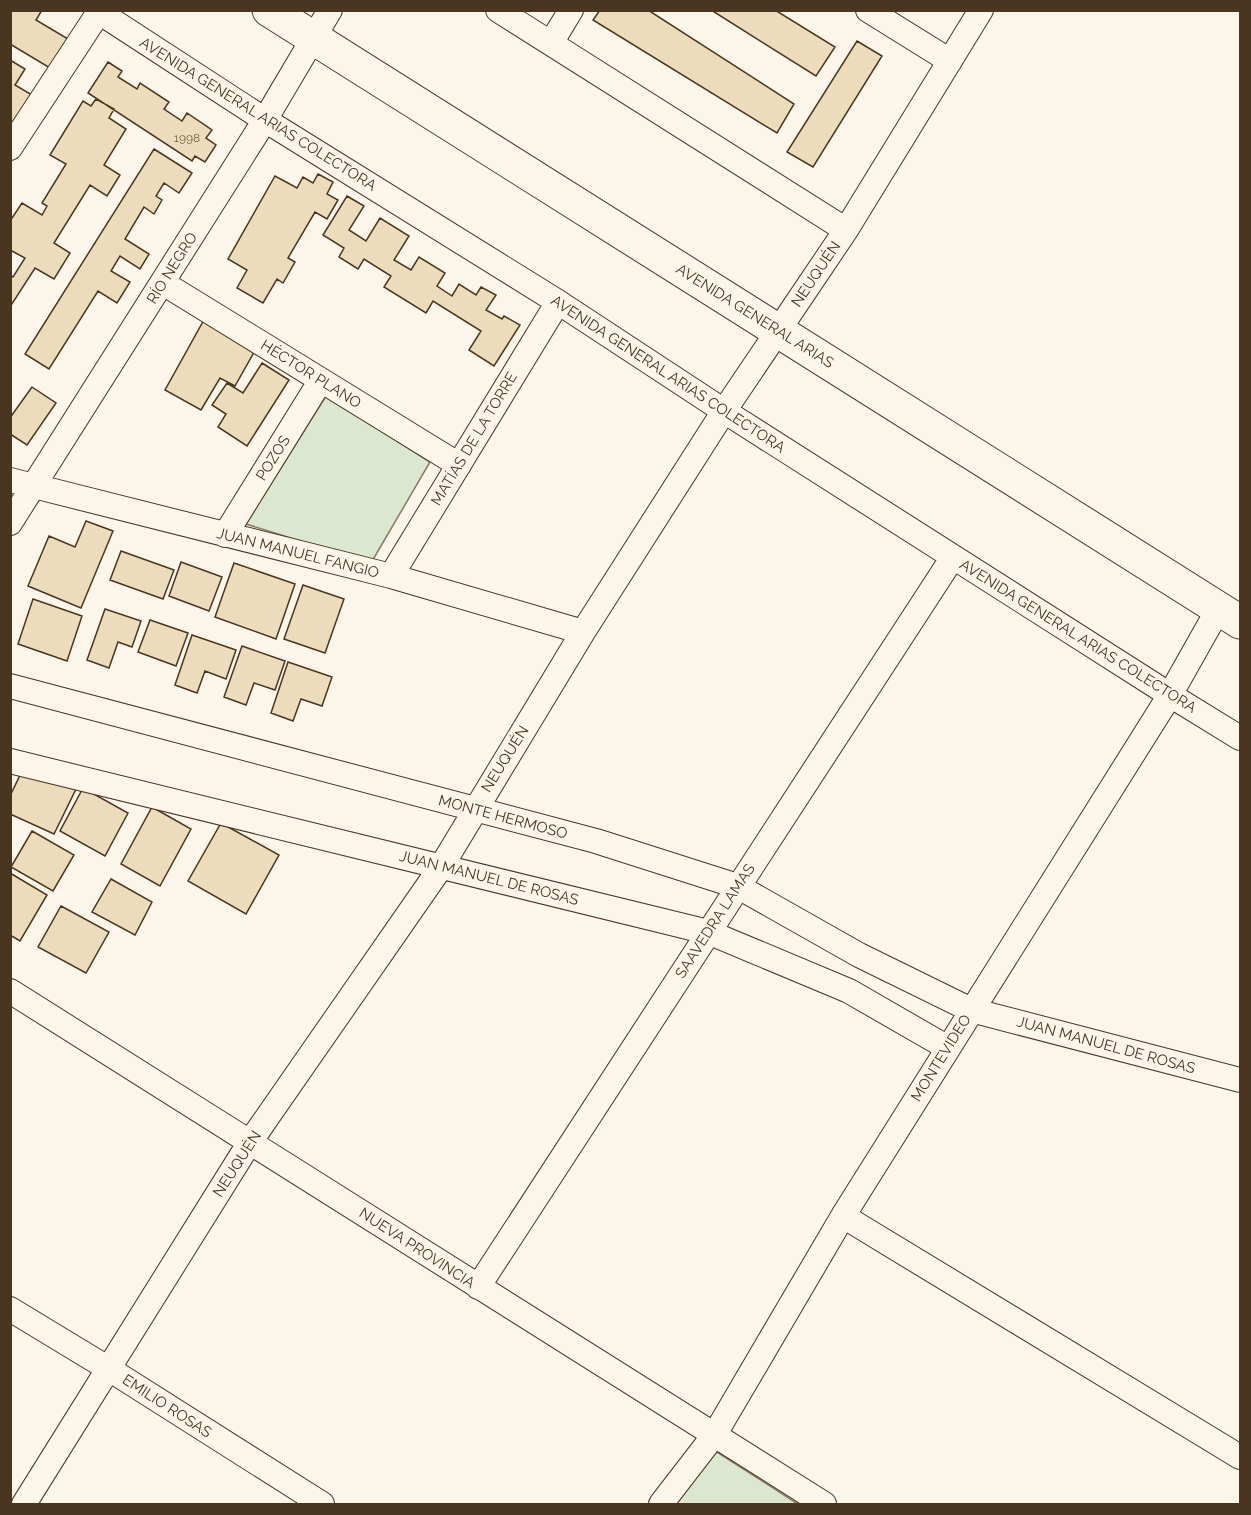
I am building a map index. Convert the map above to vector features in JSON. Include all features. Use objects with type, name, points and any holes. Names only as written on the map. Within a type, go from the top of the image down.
[{"type":"main road","name":"AVENIDA GENERAL ARIAS","points":[[269,10],[1230,615]]},
{"type":"street","name":"RÍO NEGRO","points":[[10,523],[265,120],[330,10]]},
{"type":"street","points":[[498,10],[846,230]]},
{"type":"street","points":[[551,43],[571,10]]},
{"type":"street","points":[[868,10],[950,61]]},
{"type":"street","name":"NEUQUÉN","points":[[24,1504],[250,1142],[441,867],[583,632],[724,411],[846,230],[981,10]]},
{"type":"street","points":[[10,148],[97,11]]},
{"type":"street","name":"AVENIDA GENERAL ARIAS COLECTORA","points":[[97,11],[265,120],[558,302],[724,411],[1240,738]]},
{"type":"street","name":"HÉCTOR PLANO","points":[[163,283],[459,465]]},
{"type":"street","name":"MATÍAS DE LA TORRE","points":[[391,576],[558,302]]},
{"type":"street","name":"POZOS","points":[[225,535],[321,380]]},
{"type":"street","name":"JUAN MANUEL FANGIO","points":[[10,480],[391,576],[583,632]]},
{"type":"street","name":"SAAVEDRA LAMAS","points":[[478,1287],[953,557]]},
{"type":"street","name":"MONTEVIDEO","points":[[661,1504],[715,1434],[843,1216],[971,1010],[1170,695],[1230,615]]},
{"type":"street","name":"MONTE HERMOSO","points":[[10,686],[596,841],[737,886],[859,955],[971,1010]]},
{"type":"street","name":"JUAN MANUEL DE ROSAS","points":[[10,760],[708,932],[849,992],[948,1048]]},
{"type":"street","name":"NUEVA PROVINCIA","points":[[10,991],[824,1504]]},
{"type":"street","name":"JUAN MANUEL DE ROSAS","points":[[971,1010],[1240,1080]]},
{"type":"street","points":[[843,1216],[1240,1457]]},
{"type":"street","name":"EMILIO ROSAS","points":[[10,1309],[322,1504]]},
{"type":"green space","points":[[326,396],[430,462],[371,563],[246,524]]},
{"type":"green space","points":[[709,1447],[798,1504],[671,1504]]},
{"type":"building","points":[[10,10],[42,10],[36,20],[68,39],[50,68],[10,44]]},
{"type":"building","points":[[600,10],[648,10],[794,104],[777,133],[593,20]]},
{"type":"building","points":[[711,10],[775,10],[835,47],[816,76]]},
{"type":"building","points":[[857,41],[882,56],[813,167],[787,152]]},
{"type":"building","points":[[10,60],[25,69],[15,85],[32,95],[10,127]]},
{"type":"building","points":[[108,62],[122,71],[118,77],[137,89],[140,83],[169,102],[164,109],[182,121],[187,113],[212,130],[206,138],[216,145],[205,162],[195,156],[192,161],[88,93]]},
{"type":"building","points":[[96,99],[114,109],[109,118],[126,129],[104,165],[120,175],[107,196],[90,185],[54,243],[70,253],[54,279],[35,268],[10,307],[10,275],[13,277],[25,258],[10,250],[10,221],[22,203],[42,215],[47,206],[42,203],[66,164],[50,155],[83,101],[91,106]]},
{"type":"building","points":[[154,149],[192,173],[179,193],[164,183],[156,196],[162,200],[154,214],[144,207],[125,239],[149,254],[140,269],[120,256],[111,271],[130,282],[117,303],[98,291],[49,369],[25,354]]},
{"type":"building","points":[[318,174],[333,182],[327,194],[338,200],[327,219],[315,212],[288,258],[295,262],[283,283],[277,279],[263,303],[237,288],[247,270],[228,259],[275,176],[297,188],[303,177],[313,183]]},
{"type":"building","points":[[347,196],[364,206],[349,230],[366,241],[380,218],[409,236],[394,260],[411,270],[419,257],[445,273],[437,286],[452,296],[459,284],[476,295],[481,287],[496,295],[486,310],[520,325],[494,366],[469,350],[481,331],[433,301],[426,313],[384,287],[391,276],[364,259],[358,269],[339,257],[344,248],[323,235]]},
{"type":"building","points":[[205,318],[257,347],[235,386],[220,378],[201,410],[165,390]]},
{"type":"building","points":[[262,363],[289,380],[247,446],[218,427],[226,414],[212,405],[227,383],[243,393]]},
{"type":"building","points":[[32,387],[56,403],[27,445],[10,434],[10,414],[12,415]]},
{"type":"building","points":[[86,521],[113,531],[81,608],[28,586],[49,536],[75,547]]},
{"type":"building","points":[[121,551],[174,570],[163,599],[110,580]]},
{"type":"building","points":[[181,562],[222,577],[209,611],[169,596]]},
{"type":"building","points":[[234,563],[295,584],[276,639],[215,617]]},
{"type":"building","points":[[303,585],[344,599],[325,653],[284,639]]},
{"type":"building","points":[[33,599],[82,616],[67,661],[18,644]]},
{"type":"building","points":[[105,609],[141,621],[132,647],[118,642],[109,668],[87,660]]},
{"type":"building","points":[[150,620],[188,633],[176,666],[138,652]]},
{"type":"building","points":[[192,635],[236,650],[226,679],[205,671],[197,693],[175,685]]},
{"type":"building","points":[[242,646],[285,661],[275,690],[254,683],[246,705],[224,697]]},
{"type":"building","points":[[288,662],[332,677],[322,706],[301,699],[293,721],[271,713]]},
{"type":"building","points":[[25,765],[76,789],[54,834],[10,814],[10,796]]},
{"type":"building","points":[[83,788],[128,813],[105,856],[60,831]]},
{"type":"building","points":[[152,807],[191,829],[160,886],[121,864]]},
{"type":"building","points":[[221,823],[279,855],[246,914],[188,881]]},
{"type":"building","points":[[32,831],[74,855],[53,891],[11,867]]},
{"type":"building","points":[[10,873],[47,895],[20,941],[10,935]]},
{"type":"building","points":[[111,879],[152,902],[135,935],[92,912]]},
{"type":"building","points":[[61,906],[109,932],[86,973],[38,947]]}]
